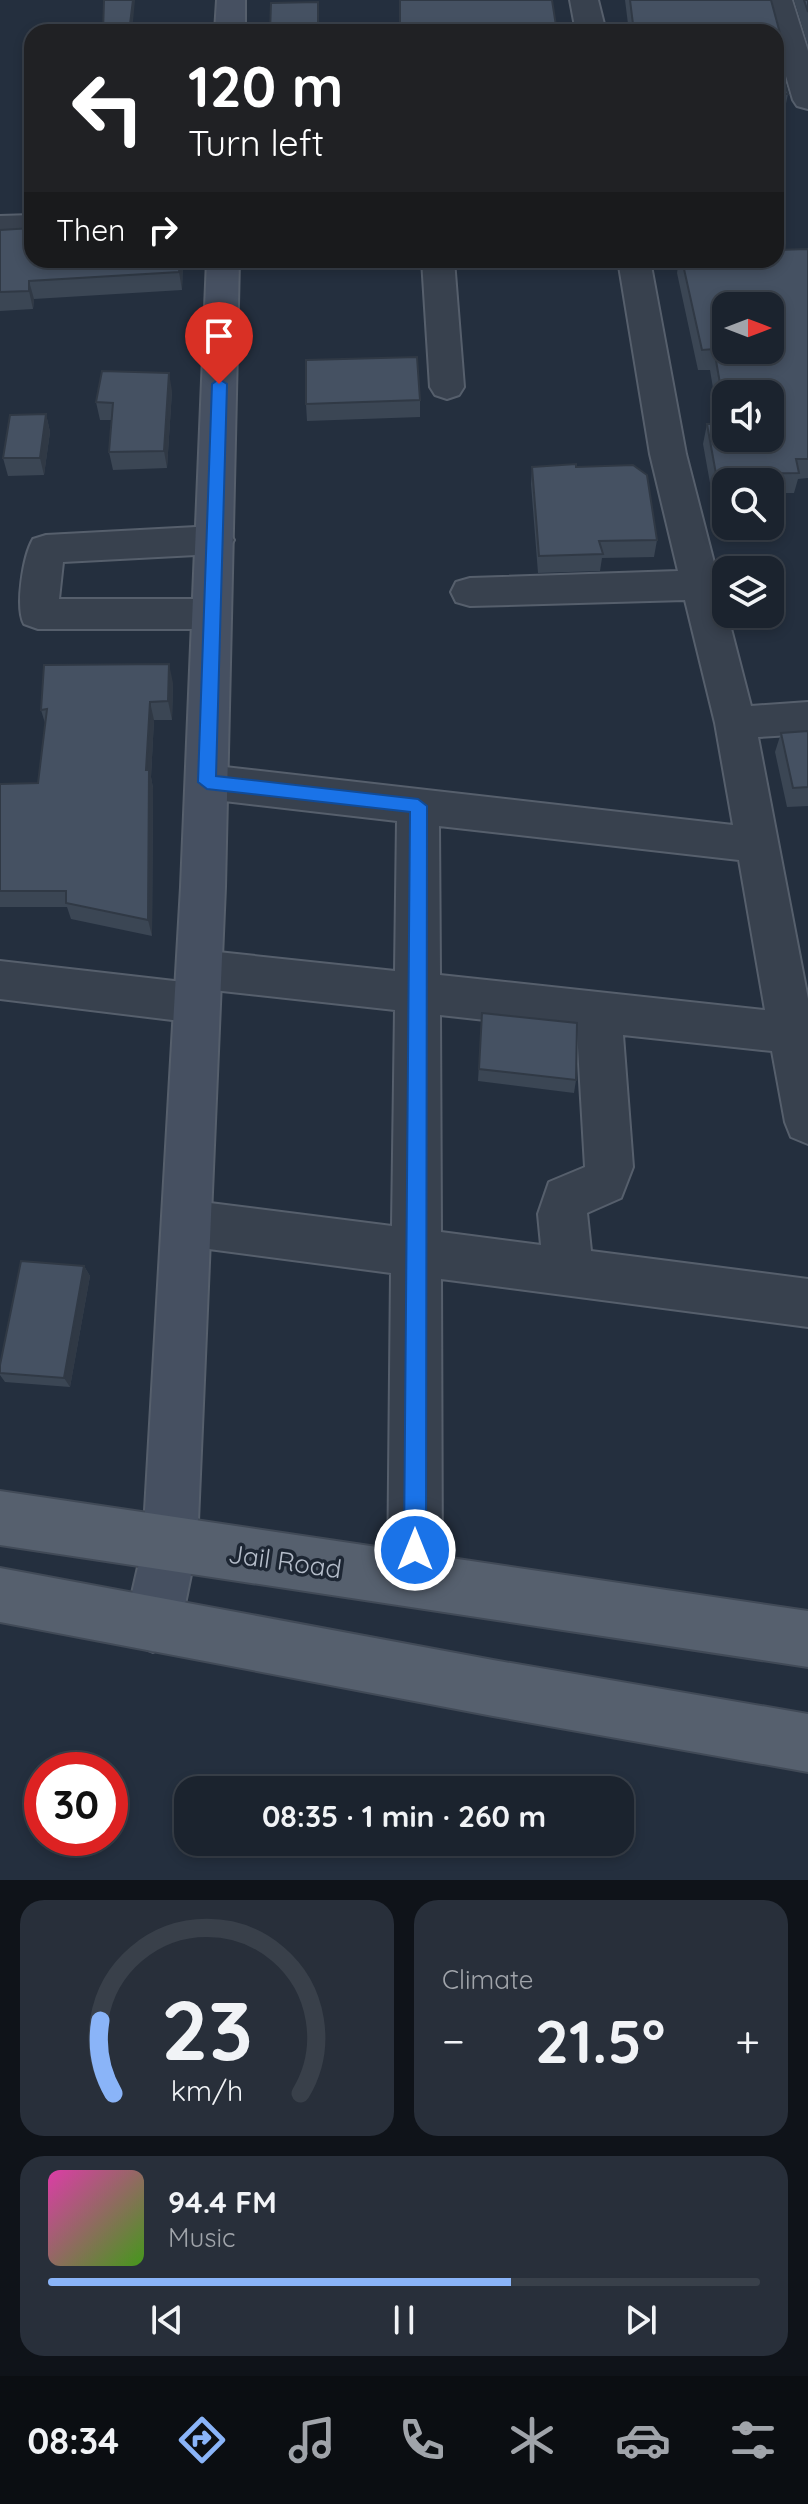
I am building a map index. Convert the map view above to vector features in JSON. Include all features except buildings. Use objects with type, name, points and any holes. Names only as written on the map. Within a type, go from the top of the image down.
[{"type":"main road","name":"Jail Road","points":[[0,1518],[808,1639]]},
{"type":"main road","points":[[0,1595],[493,1688],[808,1743]]},
{"type":"street","points":[[230,24],[231,0]]},
{"type":"street","points":[[584,0],[589,24]]},
{"type":"street","points":[[778,0],[805,83]]},
{"type":"street","points":[[0,226],[24,225]]},
{"type":"street","points":[[153,1624],[170,1545],[207,782],[223,268]]},
{"type":"street","points":[[439,268],[447,387]]},
{"type":"street","points":[[635,268],[668,454],[735,723],[808,1122]]},
{"type":"street","points":[[212,614],[38,614],[46,549],[215,540]]},
{"type":"street","points":[[470,592],[700,585]]},
{"type":"street","points":[[735,723],[808,718]]},
{"type":"street","points":[[207,782],[758,845]]},
{"type":"street","points":[[415,1579],[418,806]]},
{"type":"street","points":[[0,980],[417,992],[792,1033]]},
{"type":"street","points":[[569,1270],[562,1214],[566,1198],[604,1182],[609,1167],[599,1011]]},
{"type":"street","points":[[186,1223],[808,1303]]},
{"type":"route","points":[[219,384],[207,782],[418,806],[415,1550]]}]
